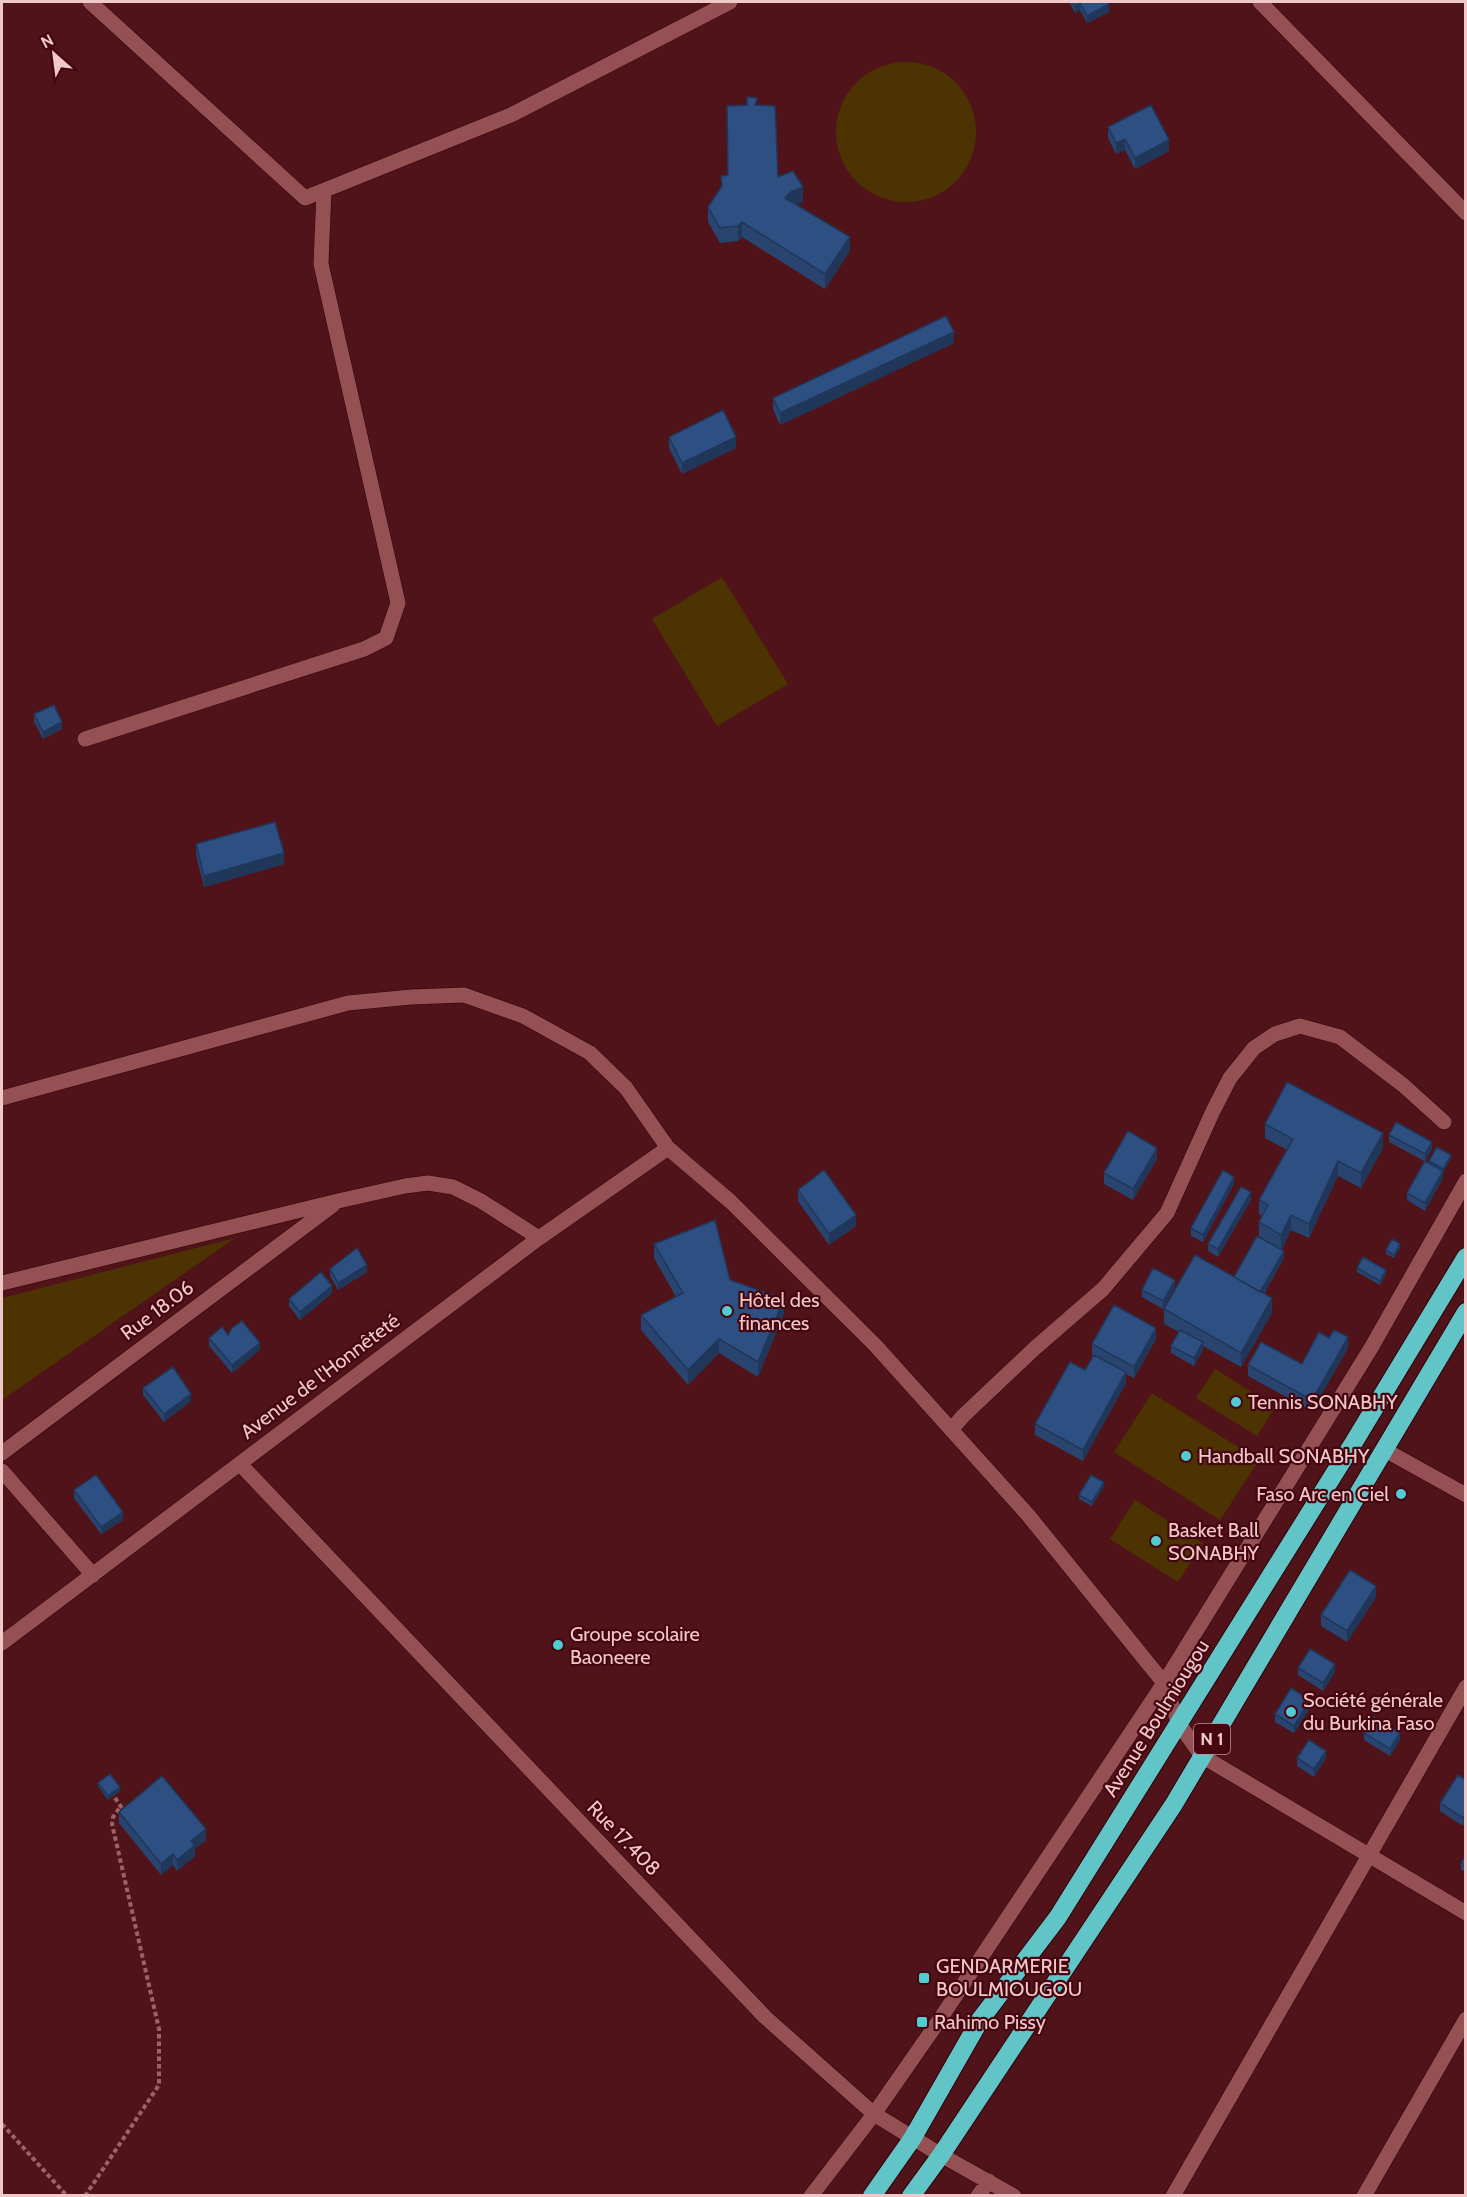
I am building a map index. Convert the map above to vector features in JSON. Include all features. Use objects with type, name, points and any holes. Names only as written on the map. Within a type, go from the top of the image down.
[{"type":"highway","name":"Avenue Boulmiougou","points":[[872,2196],[912,2139],[980,2020],[1058,1917],[1354,1442],[1466,1257]]},
{"type":"highway","name":"N 1","points":[[911,2196],[941,2155],[1174,1804],[1466,1312]]},
{"type":"street","points":[[90,2],[305,198],[511,115],[730,2]]},
{"type":"street","points":[[1260,2],[1466,213]]},
{"type":"street","points":[[85,739],[364,649],[386,638],[398,603],[321,264],[324,190]]},
{"type":"street","points":[[2,1098],[348,1003],[411,997],[464,995],[523,1016],[590,1053],[626,1088],[668,1148],[731,1202],[875,1345],[1028,1515],[1164,1683],[1179,1724],[1202,1756],[1466,1913]]},
{"type":"street","points":[[951,1430],[1003,1378],[1103,1289],[1167,1213],[1230,1078],[1254,1048],[1275,1034],[1300,1026],[1340,1037],[1403,1085],[1444,1122]]},
{"type":"street","name":"Avenue de l'Honnêteté","points":[[2,1643],[539,1238],[668,1148]]},
{"type":"street","points":[[812,2196],[874,2114],[949,2007],[1164,1683],[1371,1348],[1466,1181]]},
{"type":"street","points":[[2,1283],[338,1201],[428,1183],[453,1187],[481,1201],[539,1238]]},
{"type":"street","name":"Rue 18.06","points":[[2,1453],[338,1201]]},
{"type":"street","points":[[1385,1450],[1466,1495]]},
{"type":"street","name":"Rue 17.408","points":[[240,1464],[765,2017],[874,2114],[912,2139],[1014,2196]]},
{"type":"street","points":[[2,1471],[93,1575]]},
{"type":"street","points":[[1173,2196],[1466,1687]]},
{"type":"street","points":[[1364,2196],[1466,2019]]},
{"type":"street","points":[[978,2196],[989,2181]]},
{"type":"path","points":[[115,1798],[127,1813]]},
{"type":"path","points":[[85,2196],[159,2085],[159,2029],[112,1824],[113,1817],[121,1806]]},
{"type":"path","points":[[2,2124],[67,2196]]},
{"type":"shaded area","points":[[906,62],[933,67],[956,82],[971,105],[976,132],[971,159],[956,182],[933,197],[906,202],[879,197],[856,182],[841,159],[836,132],[841,105],[856,82],[879,67]]},
{"type":"shaded area","points":[[722,577],[788,684],[717,726],[652,619]]},
{"type":"shaded area","points":[[235,1238],[2,1400],[2,1298]]},
{"type":"shaded area","name":"Tennis SONABHY","points":[[1215,1369],[1275,1407],[1257,1436],[1196,1398]]},
{"type":"shaded area","name":"Handball SONABHY","points":[[1152,1393],[1259,1460],[1220,1520],[1114,1452]]},
{"type":"shaded area","name":"Basket Ball SONABHY","points":[[1135,1500],[1203,1543],[1178,1582],[1110,1539]]},
{"type":"building","points":[[1073,2],[1107,2],[1109,4],[1087,16],[1080,3],[1075,6]]},
{"type":"building","points":[[747,97],[757,98],[755,105],[775,106],[778,177],[793,171],[803,187],[791,192],[785,198],[850,237],[825,274],[742,222],[738,226],[720,228],[708,207],[722,186],[721,176],[728,175],[727,106],[747,105]]},
{"type":"building","points":[[1151,105],[1169,140],[1135,158],[1125,139],[1116,143],[1108,127]]},
{"type":"building","points":[[946,316],[954,332],[780,413],[773,398]]},
{"type":"building","points":[[723,410],[736,437],[682,463],[669,437]]},
{"type":"building","points":[[54,705],[62,722],[43,732],[34,714]]},
{"type":"building","points":[[275,822],[284,853],[204,876],[196,844]]},
{"type":"building","points":[[1287,1082],[1383,1133],[1361,1173],[1338,1161],[1309,1224],[1291,1215],[1281,1235],[1259,1222],[1268,1205],[1259,1200],[1293,1139],[1265,1124]]},
{"type":"building","points":[[1396,1122],[1432,1142],[1425,1154],[1389,1135]]},
{"type":"building","points":[[1128,1131],[1157,1148],[1133,1189],[1104,1173]]},
{"type":"building","points":[[1437,1147],[1451,1155],[1443,1169],[1429,1161]]},
{"type":"building","points":[[1425,1161],[1443,1171],[1425,1203],[1407,1193]]},
{"type":"building","points":[[824,1170],[856,1215],[829,1234],[798,1190]]},
{"type":"building","points":[[1223,1170],[1234,1177],[1203,1235],[1191,1228]]},
{"type":"building","points":[[1241,1187],[1251,1192],[1218,1249],[1208,1244]]},
{"type":"building","name":"Hôtel des finances","points":[[715,1220],[730,1280],[784,1299],[758,1362],[719,1339],[688,1370],[641,1315],[683,1293],[654,1244]]},
{"type":"building","points":[[1257,1236],[1284,1251],[1260,1292],[1234,1277]]},
{"type":"building","points":[[1392,1239],[1400,1244],[1394,1255],[1386,1250]]},
{"type":"building","points":[[357,1248],[367,1265],[338,1283],[330,1269]]},
{"type":"building","points":[[1195,1255],[1272,1298],[1241,1353],[1164,1309]]},
{"type":"building","points":[[1363,1257],[1386,1270],[1380,1281],[1357,1268]]},
{"type":"building","points":[[1153,1268],[1175,1280],[1163,1301],[1142,1290]]},
{"type":"building","points":[[321,1272],[332,1286],[300,1312],[289,1299]]},
{"type":"building","points":[[1114,1305],[1156,1328],[1134,1367],[1092,1344]]},
{"type":"building","points":[[242,1321],[260,1343],[232,1365],[209,1338],[222,1327],[228,1335],[232,1328]]},
{"type":"building","points":[[1180,1330],[1203,1342],[1194,1358],[1171,1346]]},
{"type":"building","points":[[1334,1330],[1348,1337],[1312,1400],[1248,1365],[1261,1342],[1302,1364],[1319,1332],[1329,1338]]},
{"type":"building","points":[[1094,1355],[1126,1372],[1083,1450],[1035,1424],[1070,1362],[1085,1370]]},
{"type":"building","points":[[173,1367],[191,1394],[164,1414],[143,1388]]},
{"type":"building","points":[[96,1475],[123,1512],[101,1527],[74,1490]]},
{"type":"building","points":[[1091,1475],[1104,1482],[1092,1502],[1079,1495]]},
{"type":"building","points":[[1350,1570],[1376,1586],[1347,1631],[1321,1615]]},
{"type":"building","points":[[1310,1649],[1335,1664],[1323,1683],[1298,1668]]},
{"type":"building","points":[[1291,1688],[1310,1700],[1294,1726],[1275,1714]]},
{"type":"building","points":[[1374,1717],[1400,1733],[1390,1749],[1364,1733]]},
{"type":"building","points":[[1309,1740],[1326,1751],[1314,1769],[1297,1758]]},
{"type":"building","points":[[110,1774],[120,1787],[108,1796],[98,1783]]},
{"type":"building","points":[[1458,1775],[1466,1780],[1466,1814],[1463,1818],[1440,1803]]},
{"type":"building","points":[[162,1776],[206,1829],[191,1841],[195,1845],[177,1860],[173,1854],[161,1864],[119,1812]]},
{"type":"building","points":[[1466,1855],[1466,1865],[1461,1863]]},
{"type":"place","name":"Hôtel des finances","points":[[727,1311]]},
{"type":"place","name":"Tennis SONABHY","points":[[1236,1402]]},
{"type":"place","name":"Handball SONABHY","points":[[1186,1456]]},
{"type":"place","name":"Faso Arc en Ciel","points":[[1401,1494]]},
{"type":"place","name":"Basket Ball SONABHY","points":[[1156,1541]]},
{"type":"place","name":"Groupe scolaire Baoneere","points":[[558,1645]]},
{"type":"place","name":"Société générale du Burkina Faso","points":[[1291,1712]]},
{"type":"place","name":"GENDARMERIE BOULMIOUGOU","points":[[924,1978]]},
{"type":"place","name":"Rahimo Pissy","points":[[922,2022]]}]
